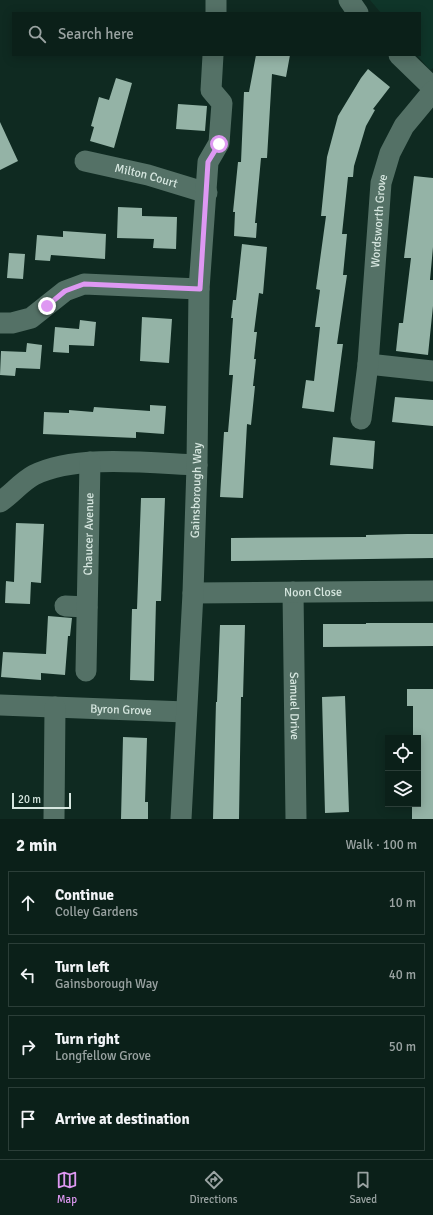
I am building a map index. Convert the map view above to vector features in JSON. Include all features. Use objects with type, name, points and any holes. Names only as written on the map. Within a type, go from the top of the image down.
[{"type":"street","points":[[216,0],[216,12]]},
{"type":"street","points":[[349,0],[357,12]]},
{"type":"street","name":"Gainsborough Way","points":[[181,819],[193,594],[200,289],[208,162],[219,144],[222,104],[211,90],[213,56]]},
{"type":"street","points":[[400,56],[433,88]]},
{"type":"street","name":"Wordsworth Grove","points":[[361,419],[368,364],[381,183],[390,153],[404,126],[433,91]]},
{"type":"street","name":"Milton Court","points":[[85,161],[148,175],[207,193]]},
{"type":"street","points":[[0,324],[12,323],[31,318],[65,291],[84,284],[200,289]]},
{"type":"street","points":[[368,364],[433,371]]},
{"type":"street","points":[[0,502],[33,475],[64,466],[90,462],[197,465]]},
{"type":"street","name":"Chaucer Avenue","points":[[86,671],[90,462]]},
{"type":"street","name":"Noon Close","points":[[193,594],[433,591]]},
{"type":"street","name":"Samuel Drive","points":[[294,592],[296,819]]},
{"type":"street","points":[[65,606],[87,607]]},
{"type":"street","name":"Byron Grove","points":[[0,705],[186,712]]},
{"type":"street","points":[[54,819],[55,707]]},
{"type":"shaded area","points":[[370,0],[433,0],[433,68],[430,70],[418,56],[421,56],[421,12],[380,12]]},
{"type":"building","points":[[256,56],[290,56],[286,77],[272,74],[267,158],[261,158],[255,223],[257,223],[256,238],[234,236],[235,212],[233,212],[238,162],[241,162],[244,92],[249,92]]},
{"type":"building","points":[[368,69],[390,87],[373,109],[375,110],[366,126],[354,166],[353,177],[348,177],[342,234],[347,234],[343,275],[347,275],[337,344],[343,344],[334,412],[302,408],[306,380],[314,381],[320,327],[315,327],[320,290],[316,289],[326,216],[321,216],[327,157],[338,116]]},
{"type":"building","points":[[116,78],[132,83],[114,148],[90,141],[94,127],[91,126],[99,97],[109,100]]},
{"type":"building","points":[[178,104],[207,106],[205,131],[176,129]]},
{"type":"building","points":[[0,122],[18,161],[0,170]]},
{"type":"building","points":[[414,176],[433,178],[433,247],[430,280],[433,280],[433,306],[428,355],[396,351],[399,323],[403,323],[411,258],[404,258]]},
{"type":"building","points":[[118,207],[142,208],[142,216],[177,217],[176,249],[153,248],[154,239],[117,238]]},
{"type":"building","points":[[63,231],[106,234],[105,259],[51,255],[50,261],[35,260],[37,235],[63,237]]},
{"type":"building","points":[[242,244],[267,247],[263,294],[259,293],[254,332],[257,332],[253,386],[255,386],[251,425],[247,424],[243,498],[220,497],[224,432],[228,432],[233,375],[229,375],[233,318],[231,318],[233,300],[236,300]]},
{"type":"building","points":[[9,253],[25,254],[23,279],[7,278]]},
{"type":"building","points":[[142,317],[172,319],[169,363],[140,361]]},
{"type":"building","points":[[80,320],[96,322],[94,346],[69,345],[69,353],[53,352],[55,327],[79,329]]},
{"type":"building","points":[[27,343],[42,345],[40,369],[16,368],[15,376],[0,375],[1,351],[26,352]]},
{"type":"building","points":[[395,397],[433,400],[433,426],[392,422]]},
{"type":"building","points":[[150,405],[166,406],[164,434],[136,432],[136,438],[43,434],[44,412],[69,413],[69,410],[93,412],[94,407],[150,411]]},
{"type":"building","points":[[333,437],[375,441],[373,469],[330,465]]},
{"type":"building","points":[[141,498],[165,498],[161,601],[156,601],[154,681],[130,680],[132,609],[137,609]]},
{"type":"building","points":[[16,523],[44,524],[41,583],[31,582],[30,604],[5,603],[6,581],[14,582]]},
{"type":"building","points":[[433,534],[433,558],[231,561],[231,538],[366,537],[366,535]]},
{"type":"building","points":[[48,616],[72,618],[70,636],[68,636],[65,675],[41,673],[41,680],[1,677],[3,652],[46,654]]},
{"type":"building","points":[[433,623],[433,646],[323,647],[323,624]]},
{"type":"building","points":[[220,625],[245,625],[243,697],[241,697],[239,819],[213,819],[216,702]]},
{"type":"building","points":[[407,689],[433,689],[433,819],[412,819],[412,807],[421,807],[421,735],[413,735],[413,706],[407,706]]},
{"type":"building","points":[[345,696],[349,812],[325,813],[322,697]]},
{"type":"building","points":[[123,737],[147,738],[145,802],[148,802],[148,819],[121,819]]},
{"type":"route","points":[[47,306],[65,291],[84,284],[200,289],[208,162],[219,144]]}]
